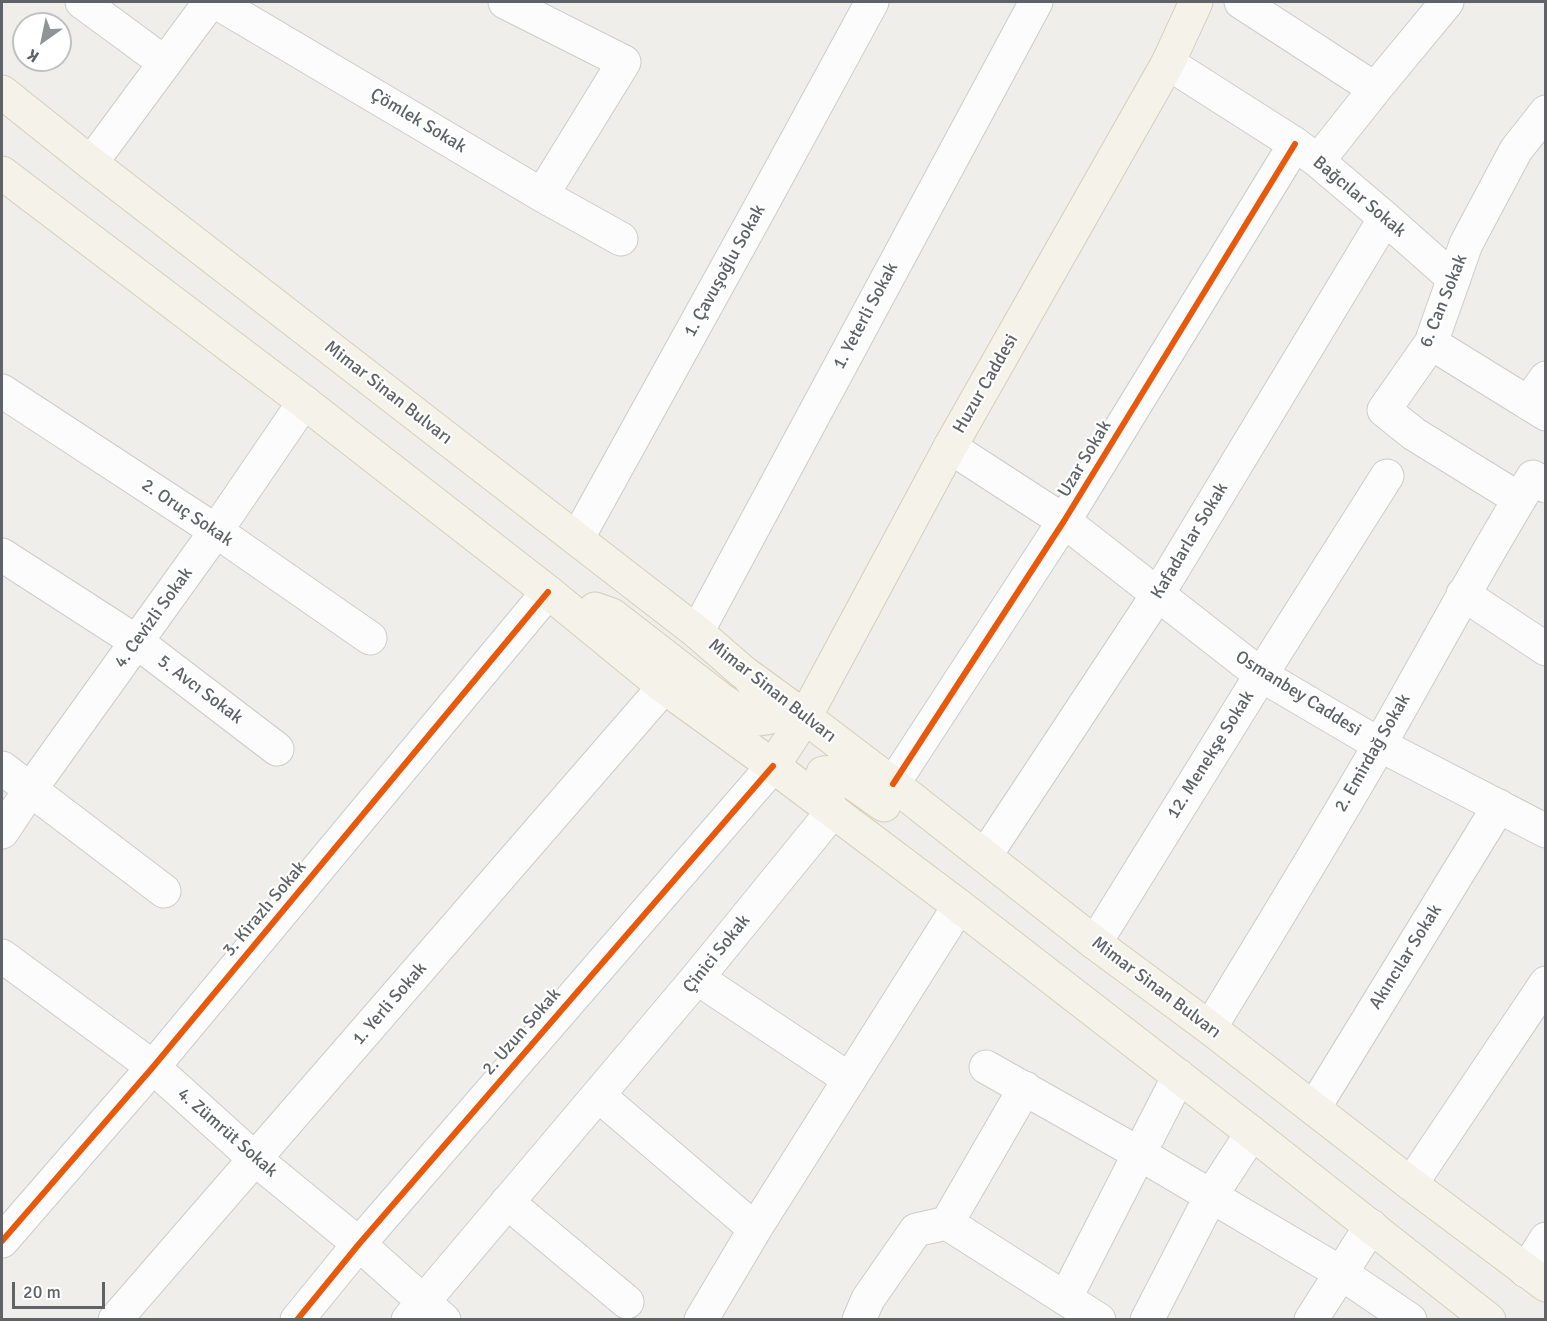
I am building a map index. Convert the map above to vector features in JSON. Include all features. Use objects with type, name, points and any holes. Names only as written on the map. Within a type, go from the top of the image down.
[{"type":"main road","name":"Huzur Caddesi","points":[[773,766],[805,717],[950,447],[1168,63],[1196,2]]},
{"type":"main road","name":"Mimar Sinan Bulvarı","points":[[2,92],[697,632],[743,672],[893,784],[1095,943],[1314,1107],[1411,1184],[1536,1278]]},
{"type":"main road","points":[[2,173],[304,402],[548,592],[664,687],[959,906],[1179,1076],[1371,1226],[1483,1318]]},
{"type":"main road","points":[[548,592],[612,615],[751,720],[767,718],[771,703],[743,672]]},
{"type":"main road","points":[[833,812],[819,786],[823,773],[837,772],[861,787],[960,863],[1022,886]]},
{"type":"street","points":[[82,2],[165,63]]},
{"type":"street","points":[[91,163],[210,2]]},
{"type":"street","name":"Çömlek Sokak","points":[[216,2],[542,195],[621,239]]},
{"type":"street","points":[[505,2],[624,62],[542,195]]},
{"type":"street","name":"1. Çavuşoğlu Sokak","points":[[577,539],[872,2]]},
{"type":"street","name":"1. Yeterli Sokak","points":[[697,632],[1036,2]]},
{"type":"street","points":[[1241,2],[1375,88]]},
{"type":"street","name":"Uzar Sokak","points":[[893,784],[1307,152],[1375,88],[1447,2]]},
{"type":"street","name":"Bağcılar Sokak","points":[[1168,63],[1307,152],[1454,279]]},
{"type":"street","name":"6. Can Sokak","points":[[1533,487],[1414,434],[1383,410],[1431,343],[1466,244],[1516,150],[1545,112]]},
{"type":"street","name":"Kafadarlar Sokak","points":[[985,856],[1158,594],[1385,218]]},
{"type":"street","points":[[1431,343],[1540,398]]},
{"type":"street","name":"2. Oruç Sokak","points":[[2,391],[216,531],[370,638]]},
{"type":"street","name":"4. Cevizli Sokak","points":[[2,832],[216,531],[304,402]]},
{"type":"street","name":"Osmanbey Caddesi","points":[[950,447],[1064,521],[1261,675],[1380,745],[1545,831]]},
{"type":"street","name":"12. Menekşe Sokak","points":[[1095,943],[1387,476]]},
{"type":"street","name":"2. Emirdağ Sokak","points":[[1210,1028],[1380,745],[1463,594],[1533,487]]},
{"type":"street","name":"5. Avcı Sokak","points":[[2,555],[137,642],[277,749]]},
{"type":"street","name":"3. Kirazlı Sokak","points":[[2,1241],[153,1067],[548,592]]},
{"type":"street","points":[[1463,594],[1545,649]]},
{"type":"street","name":"1. Yerli Sokak","points":[[116,1320],[664,687]]},
{"type":"street","name":"2. Uzun Sokak","points":[[297,1320],[359,1244],[773,766]]},
{"type":"street","points":[[2,768],[164,891]]},
{"type":"street","name":"Akıncılar Sokak","points":[[1314,1107],[1499,806]]},
{"type":"street","name":"Çinici Sokak","points":[[425,1313],[507,1202],[697,978],[833,812]]},
{"type":"street","points":[[701,1320],[755,1229],[959,906]]},
{"type":"street","name":"4. Zümrüt Sokak","points":[[2,956],[153,1067],[255,1159],[359,1244],[425,1313]]},
{"type":"street","points":[[697,978],[849,1079]]},
{"type":"street","points":[[1411,1184],[1545,983]]},
{"type":"street","points":[[986,1066],[1341,1273],[1410,1320]]},
{"type":"street","points":[[1066,1297],[1179,1076]]},
{"type":"street","points":[[947,1223],[1025,1088]]},
{"type":"street","points":[[598,1095],[755,1229]]},
{"type":"street","points":[[1147,1320],[1211,1196],[1252,1133]]},
{"type":"street","points":[[507,1202],[627,1302]]},
{"type":"street","points":[[859,1320],[868,1299],[916,1230],[947,1223],[1099,1320]]},
{"type":"street","points":[[1311,1320],[1371,1226]]},
{"type":"street","points":[[1536,1278],[1545,1239]]},
{"type":"cycle path","points":[[893,784],[1064,521],[1295,144]]},
{"type":"cycle path","points":[[2,1241],[153,1067],[548,592]]},
{"type":"cycle path","points":[[297,1320],[359,1244],[773,766]]}]
